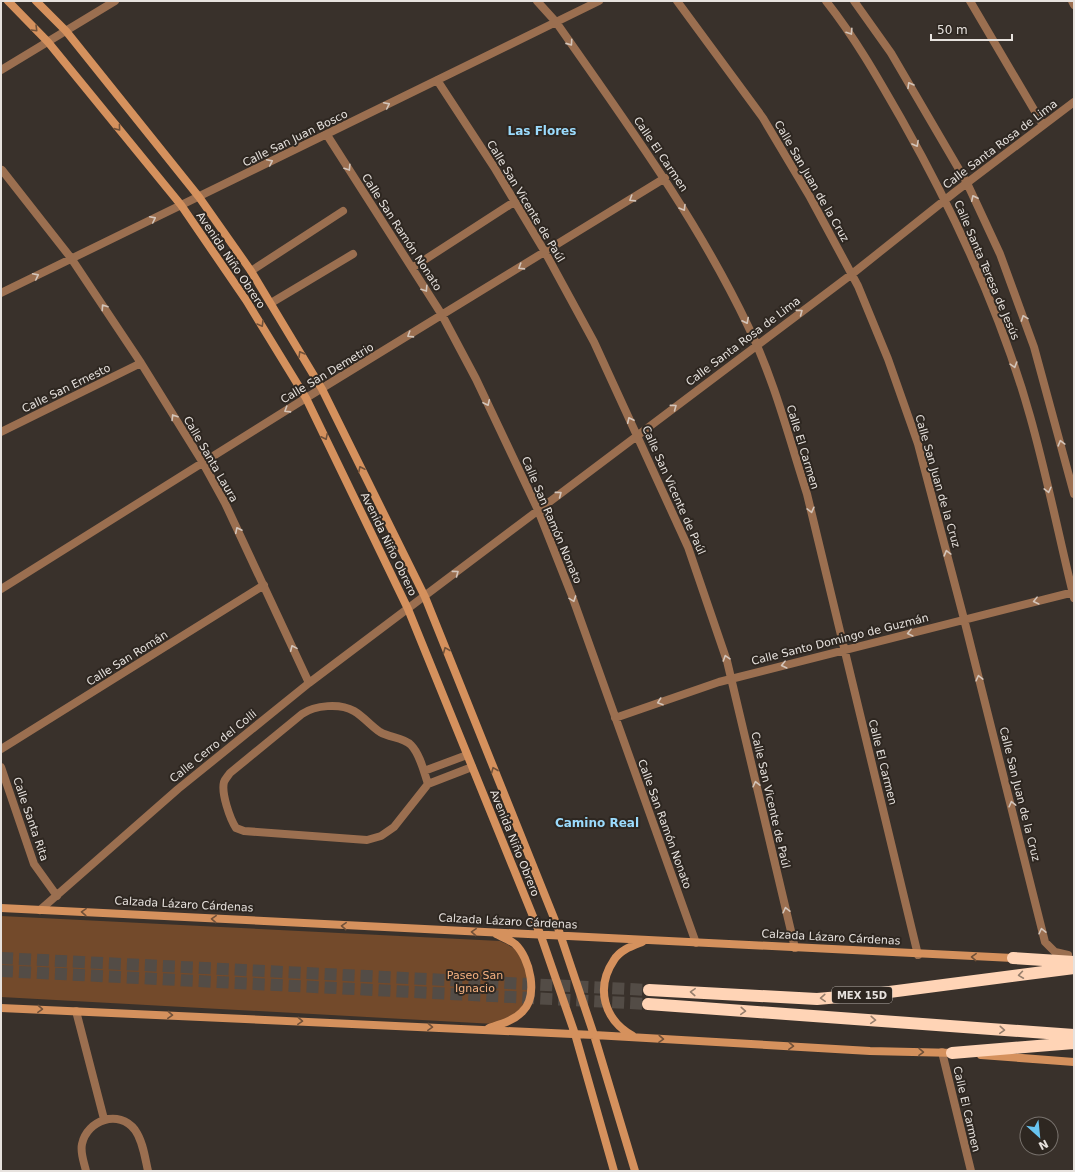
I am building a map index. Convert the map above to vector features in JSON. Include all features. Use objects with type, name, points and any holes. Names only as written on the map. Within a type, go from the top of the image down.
[{"type":"highway","points":[[1013,958],[1072,957]]},
{"type":"highway","name":"MEX 15D","points":[[649,990],[817,999],[874,994],[1074,968]]},
{"type":"highway","name":"MEX 15D","points":[[648,1004],[1074,1035]]},
{"type":"highway","points":[[947,1053],[1074,1043]]},
{"type":"main road","name":"Avenida Niño Obrero","points":[[8,1],[48,42],[181,205],[246,300],[306,398],[408,609],[541,936],[575,1034],[614,1171]]},
{"type":"main road","name":"Avenida Niño Obrero","points":[[36,1],[66,31],[199,196],[271,303],[322,389],[425,597],[561,937],[594,1035],[634,1171]]},
{"type":"main road","name":"Calzada Lázaro Cárdenas","points":[[1,908],[918,955],[1013,958]]},
{"type":"main road","points":[[485,1030],[512,1020],[523,1011],[530,999],[531,982],[527,961],[514,944],[494,933]]},
{"type":"main road","points":[[635,1038],[622,1030],[613,1020],[606,1003],[605,985],[614,959],[628,947],[645,941]]},
{"type":"main road","points":[[1,1008],[575,1034],[870,1051],[947,1053],[1074,1062]]},
{"type":"street","points":[[1,70],[115,1]]},
{"type":"street","name":"Calle El Carmen","points":[[538,1],[556,22],[665,178],[716,262],[756,345],[784,419],[807,494],[918,955]]},
{"type":"street","name":"Calle San Juan Bosco","points":[[1,293],[599,1]]},
{"type":"street","name":"Calle San Juan de la Cruz","points":[[677,1],[763,118],[852,274],[888,359],[918,444],[964,619],[1045,942],[1055,952],[1072,957]]},
{"type":"street","name":"Calle Santa Teresa de Jesús","points":[[826,1],[846,26],[871,65],[946,200],[979,273],[1011,355],[1030,417],[1074,594]]},
{"type":"street","name":"Calle Santa Teresa de Jesús","points":[[854,1],[891,53],[967,183],[1000,254],[1034,347],[1074,494]]},
{"type":"street","points":[[970,1],[1043,125]]},
{"type":"street","points":[[1072,1],[1074,5]]},
{"type":"street","name":"Calle San Vicente de Paúl","points":[[437,80],[494,167],[545,252],[594,342],[688,547],[709,605],[731,678],[795,948]]},
{"type":"street","name":"Calle Santa Rosa de Lima","points":[[408,609],[852,274],[967,183],[1074,102]]},
{"type":"street","name":"Calle San Ramón Nonato","points":[[327,135],[442,315],[476,379],[538,510],[572,596],[696,943]]},
{"type":"street","name":"Calle Santa Laura","points":[[2,170],[71,258],[141,363],[203,463],[225,504],[309,683]]},
{"type":"street","name":"Calle San Demetrio","points":[[1,589],[306,398],[665,178]]},
{"type":"street","points":[[412,268],[514,202]]},
{"type":"street","points":[[251,272],[343,211]]},
{"type":"street","points":[[271,303],[353,254]]},
{"type":"street","name":"Calle San Ernesto","points":[[1,432],[141,363]]},
{"type":"street","name":"Calle San Román","points":[[1,749],[264,585]]},
{"type":"street","name":"Calle Santo Domingo de Guzmán","points":[[615,718],[731,678],[964,619],[1074,594]]},
{"type":"street","name":"Calle Cerro del Colli","points":[[40,910],[178,789],[309,683],[408,609]]},
{"type":"street","points":[[428,784],[414,748],[409,743],[381,733],[353,710],[344,707],[320,707],[307,710],[230,773],[224,781],[223,791],[231,821],[236,828],[244,831],[367,840],[381,836],[394,827],[428,784],[472,767]]},
{"type":"street","points":[[424,771],[467,755]]},
{"type":"street","name":"Calle Santa Rita","points":[[1,767],[34,864],[57,896]]},
{"type":"street","points":[[76,1011],[104,1120]]},
{"type":"street","name":"Calle El Carmen","points":[[947,1053],[971,1171]]},
{"type":"street","points":[[86,1171],[82,1150],[85,1136],[90,1128],[104,1120],[117,1119],[126,1122],[134,1128],[139,1137],[148,1171]]},
{"type":"green space","name":"Paseo San Ignacio","points":[[1,916],[500,941],[511,947],[519,954],[526,969],[528,987],[523,1004],[519,1010],[495,1024],[1,997]]},
{"type":"tunnel","points":[[1,958],[649,990]]},
{"type":"tunnel","points":[[1,971],[648,1004]]},
{"type":"district","name":"Las Flores","points":[[542,131]]},
{"type":"district","name":"Camino Real","points":[[597,823]]}]
